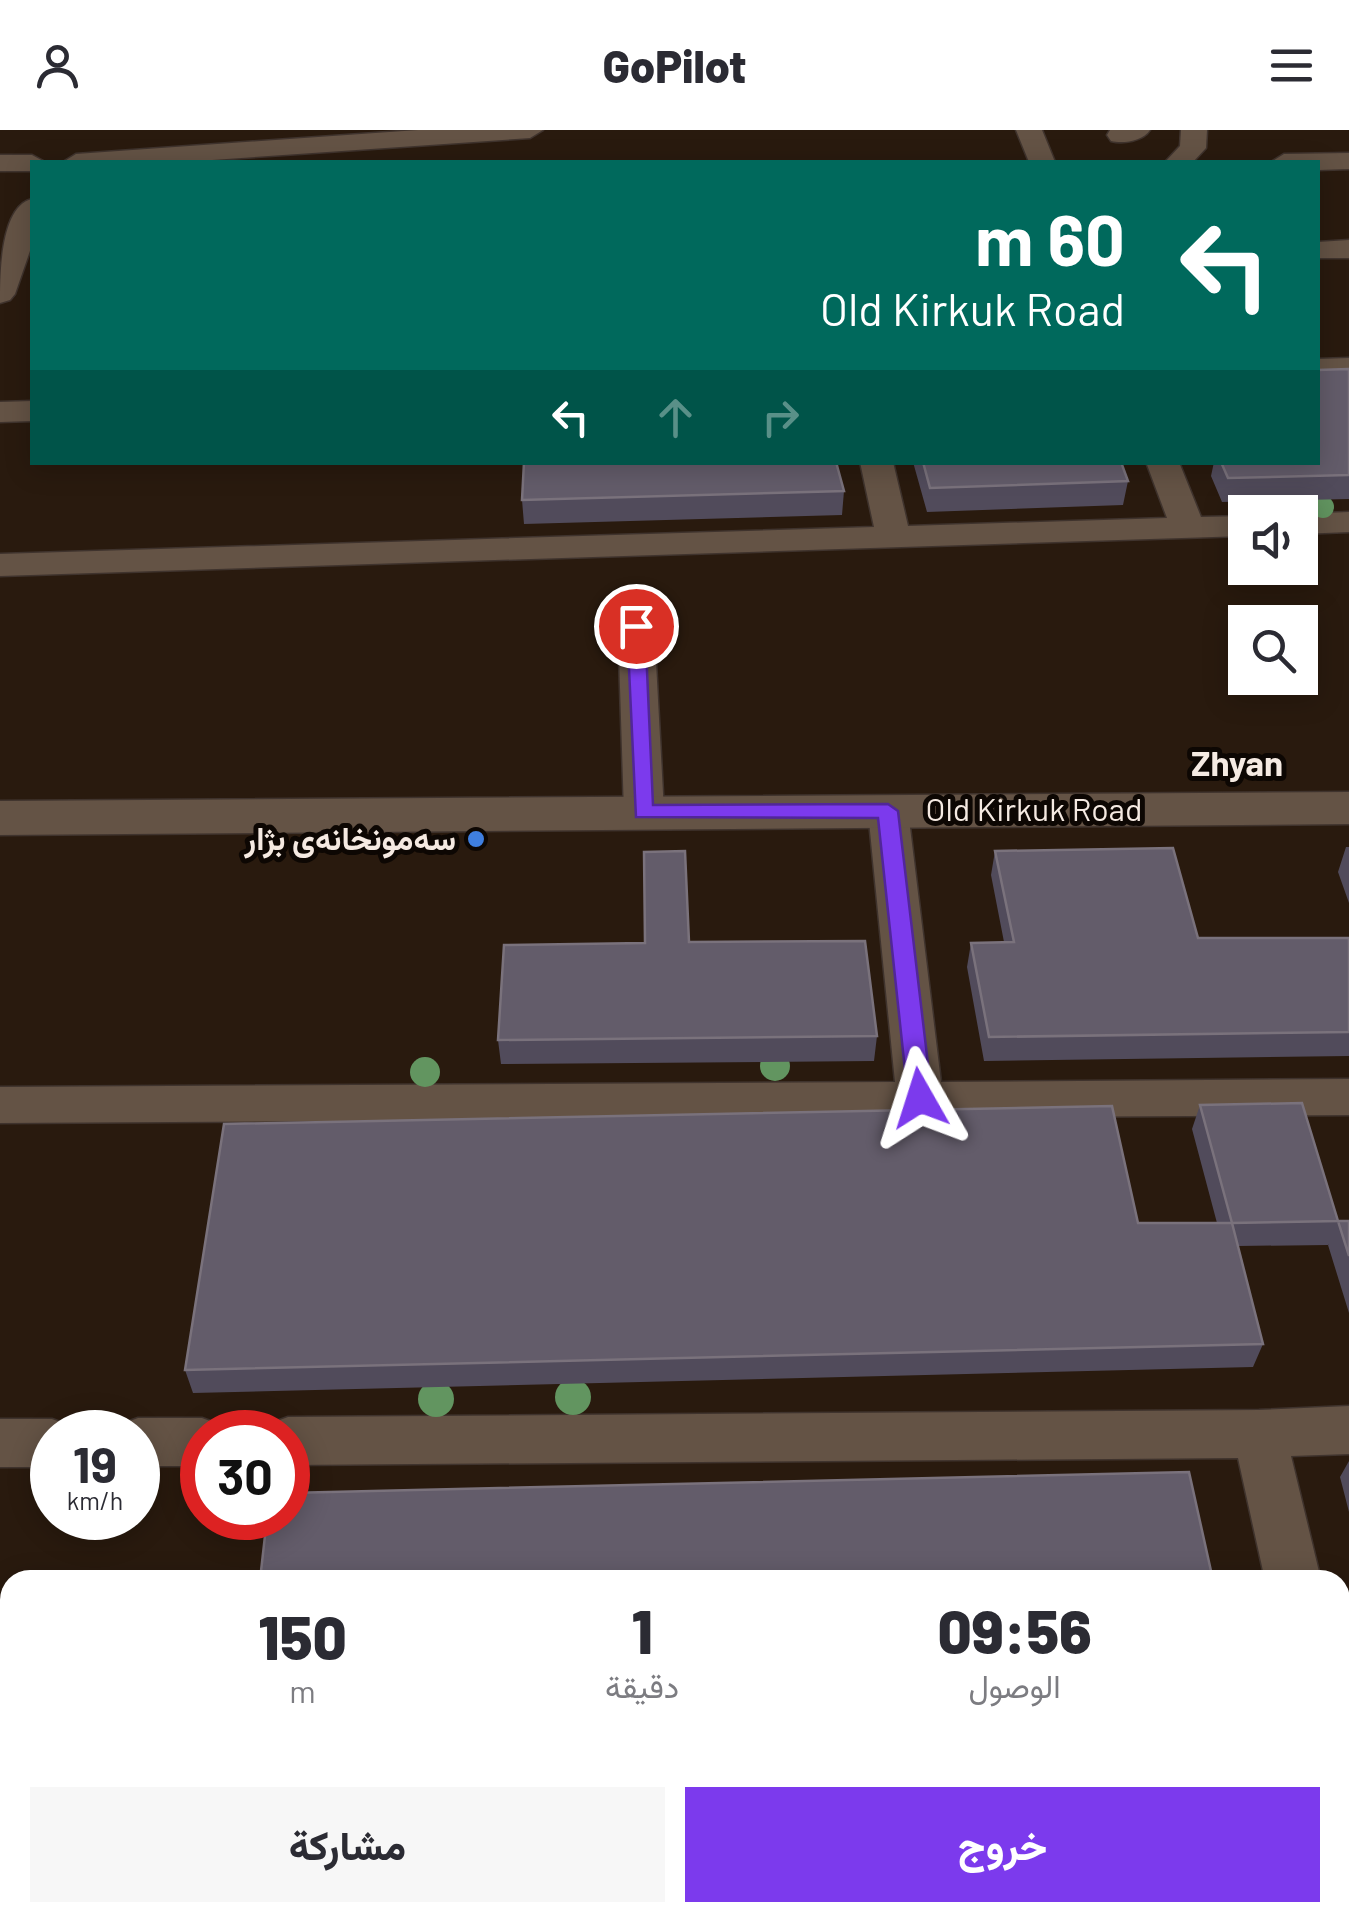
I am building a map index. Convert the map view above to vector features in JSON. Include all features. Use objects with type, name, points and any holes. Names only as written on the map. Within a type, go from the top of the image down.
[{"type":"street","points":[[80,160],[127,130]]},
{"type":"street","points":[[105,160],[530,130]]},
{"type":"street","points":[[1029,130],[1041,160]]},
{"type":"street","points":[[1180,160],[1193,148],[1194,130]]},
{"type":"street","points":[[1260,160],[1288,147],[1348,162]]},
{"type":"street","points":[[0,164],[30,163]]},
{"type":"street","points":[[12,289],[30,215]]},
{"type":"street","points":[[1320,250],[1349,249]]},
{"type":"street","points":[[1320,368],[1349,368]]},
{"type":"street","points":[[0,412],[30,411]]},
{"type":"street","points":[[877,465],[893,536]]},
{"type":"street","points":[[1163,465],[1188,528]]},
{"type":"street","points":[[1318,523],[1349,522]]},
{"type":"street","points":[[0,565],[1228,527]]},
{"type":"street","points":[[636,626],[644,812]]},
{"type":"street","name":"Old Kirkuk Road","points":[[0,818],[1349,808]]},
{"type":"street","points":[[888,811],[920,1098]]},
{"type":"street","points":[[0,1106],[1349,1097]]},
{"type":"street","points":[[310,1441],[1259,1434],[1349,1430]]},
{"type":"street","points":[[1259,1434],[1291,1570]]},
{"type":"street","points":[[0,1443],[30,1443]]},
{"type":"building","points":[[1349,369],[1349,475],[1228,478],[1222,465],[1320,465],[1320,370]]},
{"type":"building","points":[[524,465],[837,465],[844,491],[522,500]]},
{"type":"building","points":[[924,465],[1122,465],[1128,481],[930,488]]},
{"type":"building","points":[[1173,848],[1198,938],[1349,938],[1349,1032],[989,1037],[971,943],[1014,942],[995,851]]},
{"type":"building","points":[[685,851],[689,942],[865,941],[877,1036],[498,1040],[504,945],[645,943],[644,852]]},
{"type":"building","points":[[1302,1103],[1338,1221],[1232,1223],[1200,1105]]},
{"type":"building","points":[[1112,1106],[1138,1223],[1232,1223],[1263,1344],[185,1370],[224,1124]]},
{"type":"building","points":[[1338,1221],[1349,1221],[1349,1256]]},
{"type":"building","points":[[1189,1472],[1211,1570],[261,1570],[265,1540],[310,1540],[310,1492]]},
{"type":"place","name":"سەمونخانەی بژار","points":[[476,839]]},
{"type":"district","name":"Zhyan","points":[[1237,764]]},
{"type":"route","points":[[636,626],[644,812],[888,811],[920,1098]]}]
